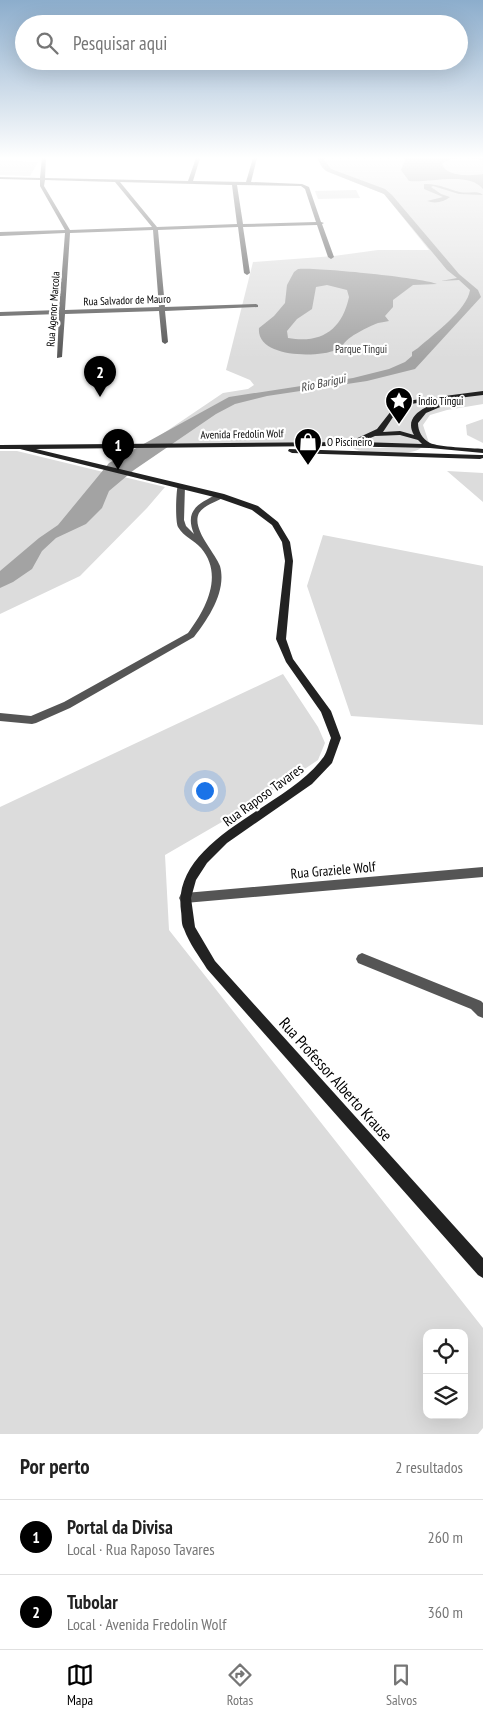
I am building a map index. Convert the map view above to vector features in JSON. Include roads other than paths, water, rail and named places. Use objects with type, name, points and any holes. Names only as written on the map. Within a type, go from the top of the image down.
[{"type":"street","points":[[64,225],[68,231]]},
{"type":"street","points":[[152,225],[155,228],[165,342]]},
{"type":"street","points":[[0,234],[284,225]]},
{"type":"street","points":[[321,225],[331,258]]},
{"type":"street","points":[[240,226],[247,272]]},
{"type":"street","name":"Rua Agenor Marcola","points":[[59,357],[68,231]]},
{"type":"street","name":"Rua Salvador de Mauro","points":[[0,314],[256,306]]},
{"type":"street","points":[[375,434],[384,426],[389,416],[397,407],[408,402],[483,394]]},
{"type":"street","points":[[418,438],[415,433],[414,423],[421,413],[434,405],[483,394]]},
{"type":"street","points":[[353,453],[351,444],[360,439],[375,434],[400,433],[418,438],[430,446],[432,452],[426,454]]},
{"type":"street","name":"Avenida Fredolin Wolf","points":[[0,441],[89,446]]},
{"type":"street","points":[[325,452],[325,446],[330,444]]},
{"type":"street","name":"Avenida Fredolin Wolf","points":[[0,447],[351,444],[430,446],[483,451]]},
{"type":"street","points":[[89,446],[88,456],[90,460],[98,464]]},
{"type":"street","name":"Avenida Fredolin Wolf","points":[[178,446],[483,457]]},
{"type":"street","name":"Rua Raposo Tavares","points":[[23,448],[98,464],[137,476],[221,496],[255,508],[275,524],[286,542],[289,561],[281,639],[289,660],[326,711],[336,738],[328,760],[308,781],[223,840],[203,860],[191,878],[185,898]]},
{"type":"street","points":[[181,486],[182,502],[179,518],[183,530],[204,546]]},
{"type":"street","points":[[0,717],[32,720],[67,705],[191,635],[204,620],[215,592],[216,566],[195,528],[194,512],[201,505],[221,496]]},
{"type":"street","points":[[182,502],[201,505]]},
{"type":"street","name":"Rua Graziele Wolf","points":[[185,898],[483,872]]},
{"type":"street","name":"Rua Professor Alberto Krause","points":[[185,898],[189,928],[211,965],[483,1270]]},
{"type":"street","points":[[362,959],[481,1007]]},
{"type":"water","name":"Rio Barigui","points":[[410,225],[417,225],[459,274],[478,290],[481,297],[415,369],[367,381],[267,396],[235,404],[216,414],[134,470],[109,491],[102,508],[86,524],[56,538],[42,551],[32,569],[0,588],[0,571],[39,538],[58,525],[109,463],[229,397],[353,378],[389,369],[405,362],[412,356],[412,352],[441,329],[468,298],[470,290],[459,280],[441,281],[457,278],[447,270]]},
{"type":"water","points":[[298,269],[346,271],[392,276],[437,284],[413,285],[393,300],[393,307],[385,316],[389,321],[378,323],[361,331],[336,350],[316,354],[289,353],[267,345],[261,338],[259,328],[274,316],[285,303],[287,285],[294,272]],"holes":[[[327,285],[347,290],[349,297],[346,308],[341,318],[328,332],[310,339],[288,338],[287,331],[297,319],[312,309],[316,287]]]},
{"type":"place","name":"Tubolar","points":[[100,397]]},
{"type":"place","name":"Índio Tingui","points":[[399,425]]},
{"type":"place","name":"O Piscineiro","points":[[308,466]]},
{"type":"place","name":"Portal da Divisa","points":[[118,470]]},
{"type":"park label","name":"Parque Tingui","points":[[361,349]]}]
